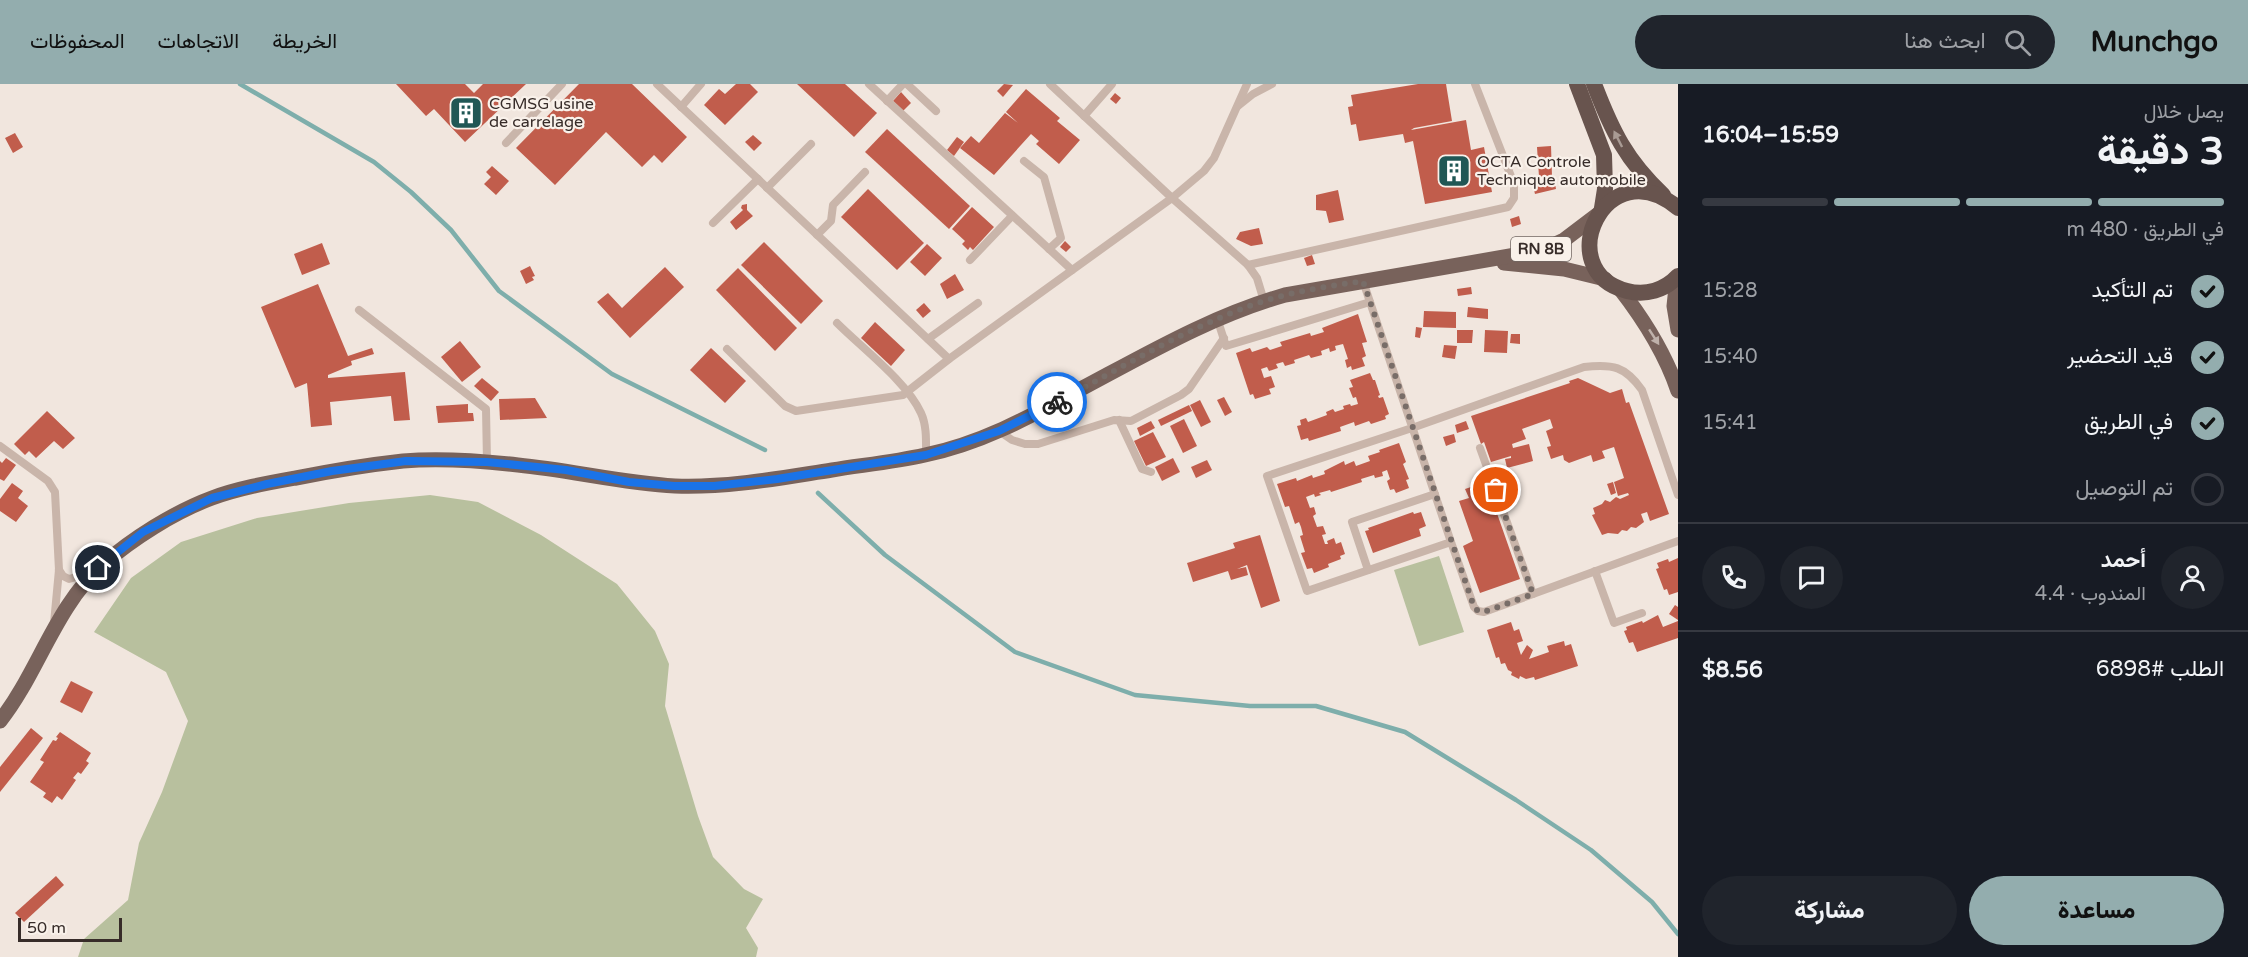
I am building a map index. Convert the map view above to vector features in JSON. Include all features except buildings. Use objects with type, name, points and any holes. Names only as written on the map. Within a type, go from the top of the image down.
[{"type":"highway","points":[[1577,84],[1604,155],[1605,189],[1599,212],[1590,231],[1589,249],[1594,265],[1605,279],[1620,289],[1632,292],[1650,292],[1667,286],[1677,277]]},
{"type":"highway","points":[[1594,84],[1620,144],[1635,166],[1673,204]]},
{"type":"highway","points":[[1599,212],[1620,196],[1641,191],[1655,193],[1673,204]]},
{"type":"main road","name":"RN 8B","points":[[0,721],[24,687],[52,633],[73,599],[97,570],[143,532],[212,498],[321,473],[406,461],[487,462],[566,470],[629,482],[674,486],[714,486],[777,479],[926,455],[999,431],[1217,318],[1264,301],[1285,295],[1477,262],[1549,247],[1563,240],[1599,212]]},
{"type":"main road","name":"RN 8B","points":[[1477,262],[1528,264],[1605,279]]},
{"type":"main road","points":[[1677,277],[1674,306],[1678,330]]},
{"type":"main road","points":[[1620,289],[1658,343],[1671,369],[1678,391]]},
{"type":"lane","points":[[506,143],[562,84]]},
{"type":"lane","points":[[657,84],[949,359]]},
{"type":"lane","points":[[681,107],[701,84]]},
{"type":"lane","points":[[869,84],[1071,270]]},
{"type":"lane","points":[[887,101],[905,84],[936,111]]},
{"type":"lane","points":[[1050,84],[1172,198],[1248,265],[1257,278],[1264,301]]},
{"type":"lane","points":[[1084,116],[1112,84]]},
{"type":"lane","points":[[727,349],[785,406],[796,411],[903,395],[949,359],[1172,198],[1204,171],[1214,158],[1247,84]]},
{"type":"lane","points":[[1236,108],[1253,94],[1272,84]]},
{"type":"lane","points":[[1248,265],[1508,207],[1514,198],[1514,183],[1475,84]]},
{"type":"lane","points":[[767,188],[812,144]]},
{"type":"lane","points":[[1024,160],[1044,177],[1060,238],[1049,249]]},
{"type":"lane","points":[[817,235],[831,221],[833,205],[865,172]]},
{"type":"lane","points":[[713,223],[758,179]]},
{"type":"lane","points":[[970,260],[1012,216]]},
{"type":"lane","points":[[1363,281],[1451,542],[1474,607],[1478,611],[1484,612],[1678,541]]},
{"type":"lane","points":[[1217,318],[1226,346],[1370,302]]},
{"type":"lane","points":[[928,339],[978,303]]},
{"type":"lane","points":[[359,310],[486,409],[487,462]]},
{"type":"lane","points":[[837,323],[908,392],[922,414],[926,436],[926,455]]},
{"type":"lane","points":[[999,431],[1012,440],[1024,444],[1038,444],[1119,420],[1131,421],[1189,389],[1224,338]]},
{"type":"lane","points":[[1451,542],[1307,591],[1267,476],[1584,367],[1613,366],[1626,371],[1642,390],[1678,495]]},
{"type":"lane","points":[[1119,420],[1142,469],[1151,472]]},
{"type":"lane","points":[[0,446],[53,486],[55,492],[59,570],[52,633]]},
{"type":"lane","points":[[1480,448],[1533,594]]},
{"type":"lane","points":[[1368,570],[1352,522],[1435,494]]},
{"type":"lane","points":[[59,570],[69,579],[97,570]]},
{"type":"lane","points":[[1595,571],[1614,623],[1642,613]]},
{"type":"green space","points":[[430,495],[478,502],[541,535],[617,584],[655,631],[669,664],[665,706],[698,816],[713,857],[744,889],[763,899],[746,928],[758,948],[756,957],[78,957],[84,939],[128,900],[139,843],[162,792],[188,721],[166,672],[94,632],[131,578],[181,542],[257,518],[349,503]]},
{"type":"green space","points":[[1439,556],[1464,632],[1419,646],[1394,570]]},
{"type":"waterway","points":[[240,84],[374,162],[411,192],[451,230],[499,291],[612,374],[765,450]]},
{"type":"waterway","points":[[818,493],[885,555],[1015,652],[1135,695],[1250,706],[1316,706],[1405,732],[1516,800],[1591,850],[1652,902],[1678,934]]},
{"type":"way so far","points":[[1057,402],[1217,318],[1285,295],[1363,281],[1474,607],[1484,612],[1533,594],[1496,490]]},
{"type":"place","name":"CGMSG usine de carrelage","points":[[466,113]]},
{"type":"place","name":"OCTA Controle Technique automobile","points":[[1454,171]]},
{"type":"route","points":[[98,568],[143,532],[212,498],[332,471],[406,461],[487,462],[566,470],[629,482],[674,486],[714,486],[777,479],[926,455],[999,431],[1057,402]]}]
